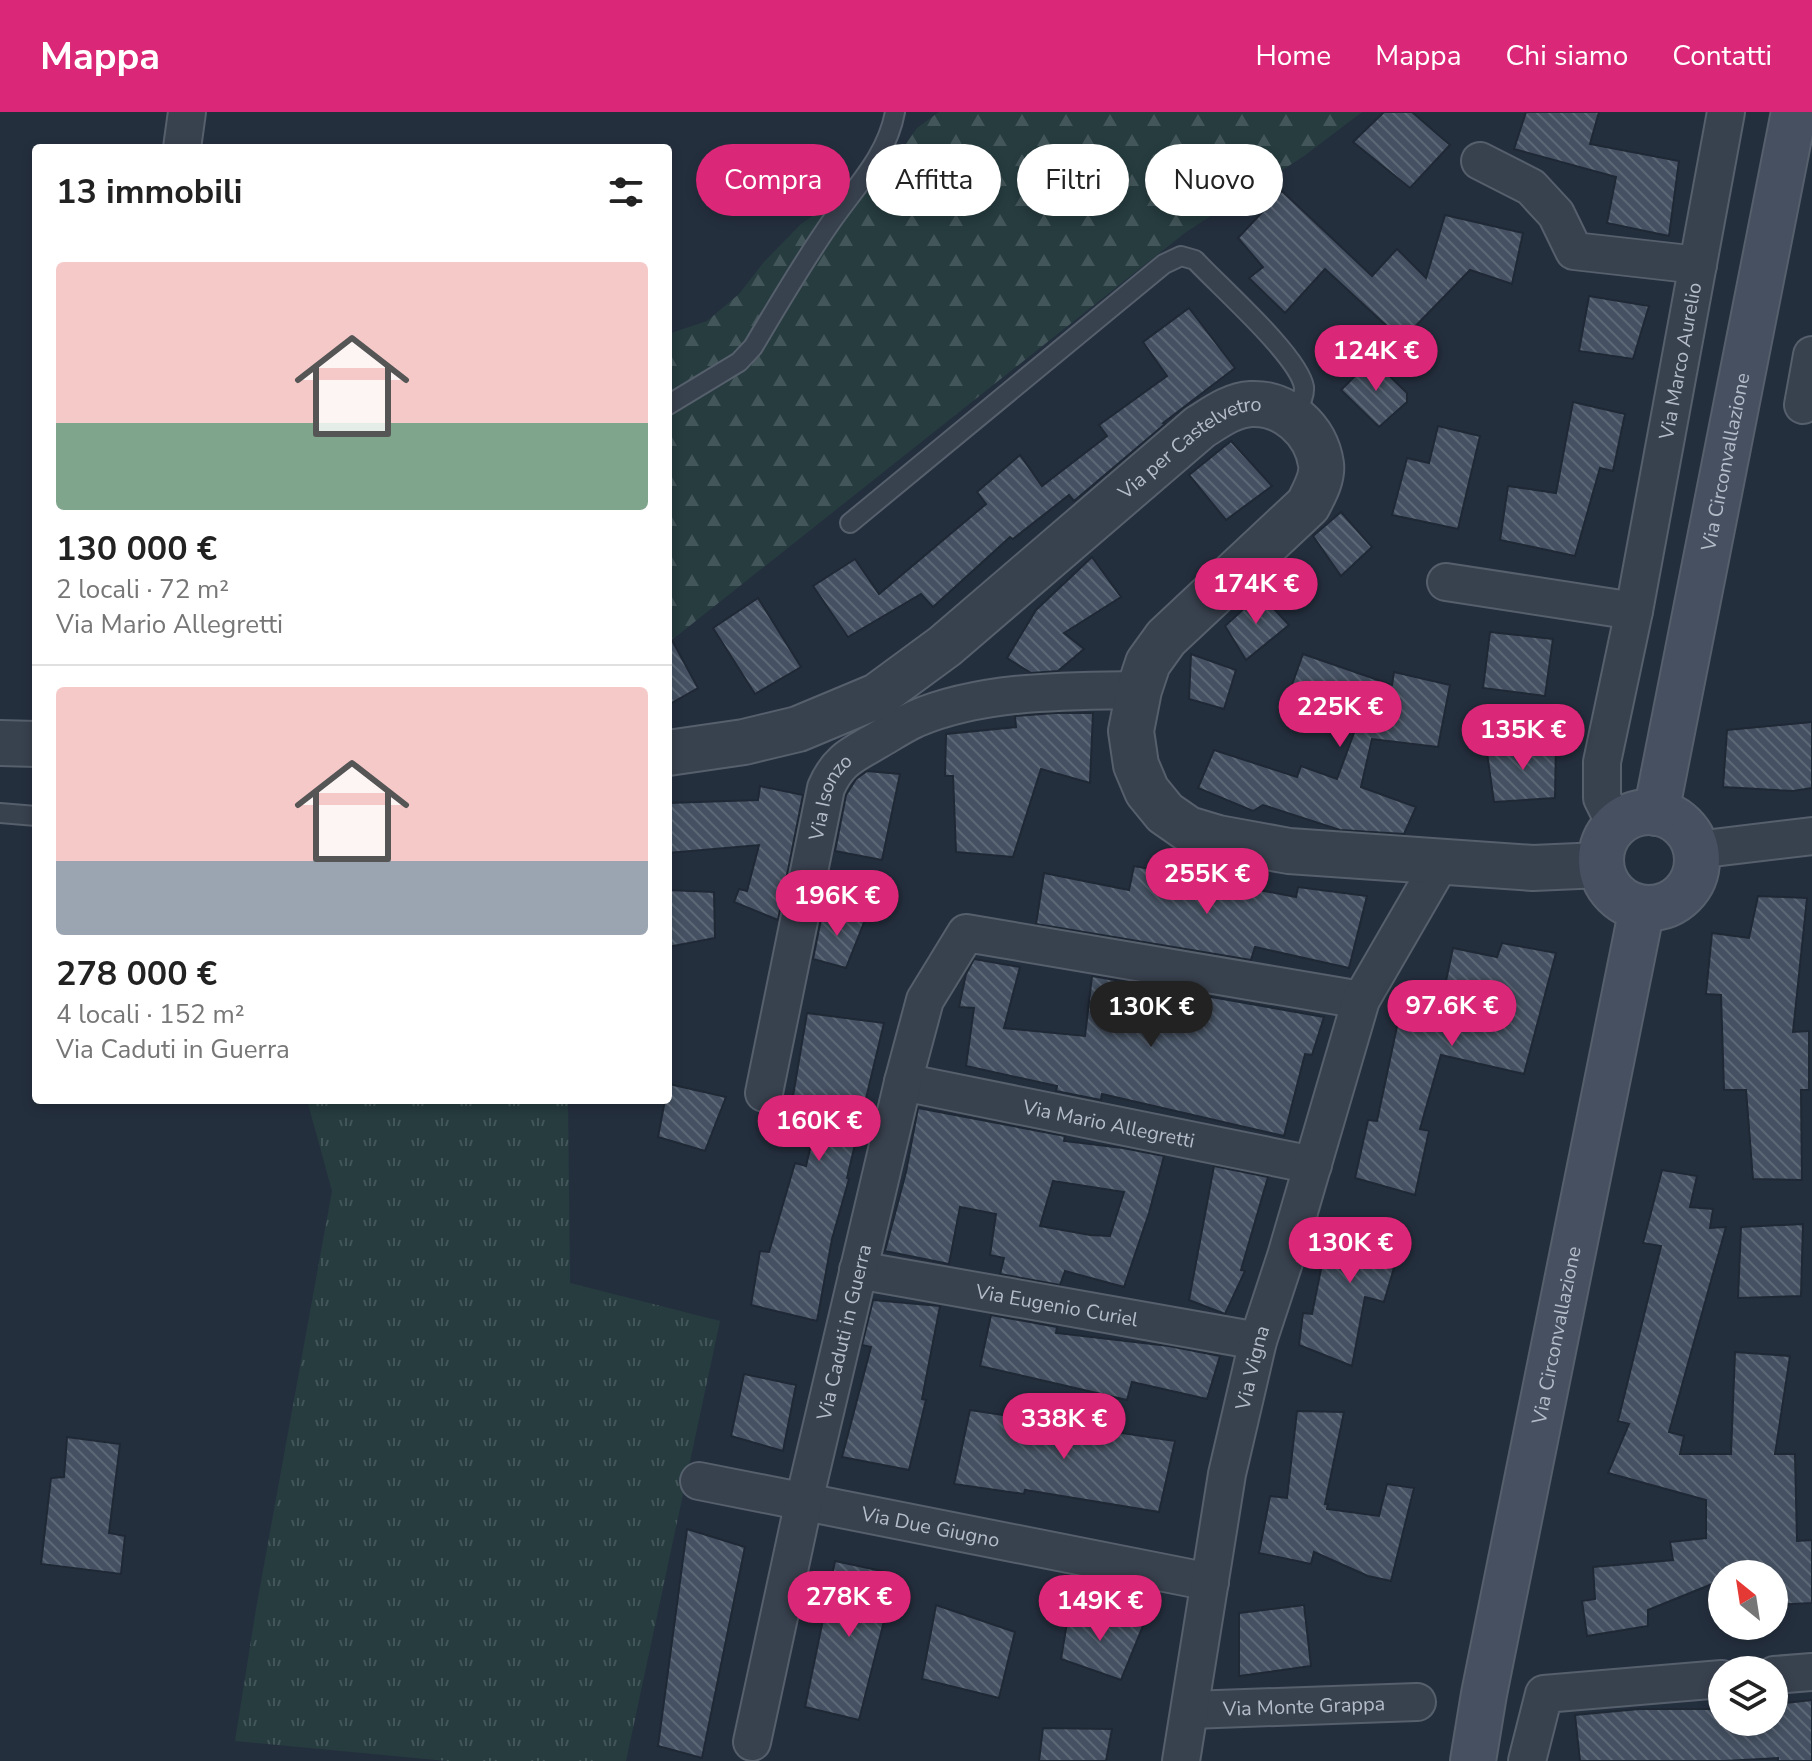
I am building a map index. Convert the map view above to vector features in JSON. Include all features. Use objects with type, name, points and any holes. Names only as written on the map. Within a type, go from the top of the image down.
[{"type":"main road","name":"Via Circonvallazione","points":[[1656,813],[1794,112]]},
{"type":"main road","points":[[1656,813],[1668,816],[1686,829],[1696,850],[1695,873],[1684,893],[1665,905],[1642,908],[1631,905],[1614,893],[1603,875],[1608,845],[1635,814],[1656,813]]},
{"type":"main road","name":"Via Circonvallazione","points":[[1473,1761],[1642,908]]},
{"type":"street","points":[[183,144],[187,112]]},
{"type":"street","name":"Via Marco Aurelio","points":[[1608,845],[1602,798],[1602,762],[1634,611],[1726,112]]},
{"type":"street","points":[[1480,161],[1531,187],[1556,214],[1574,251],[1698,265]]},
{"type":"street","points":[[1803,405],[1812,355]]},
{"type":"street","name":"Via per Castelvetro","points":[[672,752],[744,742],[798,729],[877,696],[945,646],[1200,427],[1227,410],[1250,404],[1271,406],[1294,417],[1312,438],[1321,465],[1318,485],[1308,505],[1166,638],[1148,663],[1131,731],[1136,765],[1147,791],[1165,813],[1188,829],[1218,838],[1289,851],[1533,868],[1608,845]]},
{"type":"street","points":[[1446,582],[1634,611]]},
{"type":"street","name":"Via Isonzo","points":[[764,1093],[826,788],[834,771],[846,759],[914,720],[937,711],[1046,691],[1139,690]]},
{"type":"street","points":[[1696,850],[1812,836]]},
{"type":"street","name":"Via Vigna","points":[[1181,1761],[1227,1474],[1258,1341],[1361,1000],[1441,862]]},
{"type":"street","name":"Via Caduti in Guerra","points":[[752,1742],[804,1501],[903,1082],[925,1000],[966,933],[1361,1000]]},
{"type":"street","name":"Via Mario Allegretti","points":[[903,1082],[1313,1165]]},
{"type":"street","name":"Via Eugenio Curiel","points":[[858,1270],[1258,1341]]},
{"type":"street","name":"Via Due Giugno","points":[[699,1481],[1210,1582]]},
{"type":"street","points":[[1788,1674],[1812,1672]]},
{"type":"street","points":[[1527,1761],[1544,1694],[1708,1680]]},
{"type":"street","name":"Via Monte Grappa","points":[[1190,1710],[1417,1702]]},
{"type":"lane","points":[[672,403],[728,369],[753,347],[830,224],[881,154],[889,138],[895,112]]},
{"type":"lane","points":[[850,523],[1164,264],[1181,256],[1195,260],[1288,357],[1304,387],[1294,417]]},
{"type":"lane","points":[[0,813],[32,816]]},
{"type":"green space","points":[[939,112],[1362,112],[1283,170],[1283,144],[1145,144],[1145,216],[1211,216],[1186,232],[672,640],[672,333],[707,321],[739,294],[764,262],[812,216],[850,216],[850,194],[866,186],[866,216],[1001,216],[1001,144],[906,144],[917,128]]},
{"type":"green space","points":[[308,1104],[568,1104],[570,1283],[720,1321],[626,1761],[447,1761],[235,1741],[332,1191]]},
{"type":"building","points":[[1384,112],[1412,112],[1450,145],[1410,188],[1353,142]]},
{"type":"building","points":[[1526,112],[1599,112],[1590,144],[1679,161],[1669,236],[1607,223],[1616,177],[1514,149]]},
{"type":"building","points":[[1283,192],[1372,276],[1397,249],[1426,278],[1445,215],[1523,233],[1512,284],[1470,270],[1402,340],[1325,269],[1285,313],[1249,278],[1263,267],[1238,238],[1259,216],[1283,216]]},
{"type":"building","points":[[1589,296],[1649,306],[1633,359],[1579,351]]},
{"type":"building","points":[[1189,308],[1235,368],[1163,423],[1074,501],[1069,495],[1013,539],[1010,537],[933,607],[921,594],[848,637],[813,586],[855,559],[879,594],[986,504],[977,492],[1020,455],[1042,486],[1107,436],[1099,425],[1167,376],[1143,342]]},
{"type":"building","points":[[1372,359],[1407,393],[1407,402],[1379,427],[1341,390]]},
{"type":"building","points":[[1573,402],[1625,414],[1613,471],[1600,468],[1575,556],[1500,540],[1508,486],[1556,493]]},
{"type":"building","points":[[1438,426],[1480,436],[1458,529],[1392,515],[1407,458],[1429,463]]},
{"type":"building","points":[[1231,441],[1272,486],[1226,520],[1189,475]]},
{"type":"building","points":[[1341,512],[1372,547],[1341,576],[1313,536]]},
{"type":"building","points":[[1092,557],[1121,597],[1064,633],[1084,649],[1058,671],[1031,673],[1007,658],[1036,610]]},
{"type":"building","points":[[1260,594],[1289,625],[1246,660],[1225,626]]},
{"type":"building","points":[[758,598],[801,667],[755,694],[713,628]]},
{"type":"building","points":[[1490,632],[1553,639],[1545,696],[1483,688]]},
{"type":"building","points":[[672,640],[698,688],[672,703]]},
{"type":"building","points":[[1191,654],[1236,670],[1224,709],[1189,699]]},
{"type":"building","points":[[1303,654],[1392,685],[1394,672],[1450,685],[1438,747],[1372,739],[1361,787],[1416,807],[1404,834],[1340,830],[1263,805],[1253,811],[1198,788],[1214,750],[1297,777],[1301,766],[1337,779],[1355,730],[1285,704]]},
{"type":"building","points":[[1093,713],[1090,783],[1041,769],[1013,857],[956,852],[953,776],[945,776],[946,734],[1016,727],[1015,716]]},
{"type":"building","points":[[1812,722],[1812,788],[1793,791],[1723,787],[1727,730]]},
{"type":"building","points":[[1556,743],[1555,798],[1494,802],[1486,746]]},
{"type":"building","points":[[867,771],[900,774],[882,860],[835,851],[846,795],[856,779]]},
{"type":"building","points":[[760,786],[803,795],[778,920],[734,902],[739,889],[747,891],[759,845],[672,853],[672,803],[758,800]]},
{"type":"building","points":[[1134,866],[1296,897],[1298,887],[1367,896],[1349,968],[1255,947],[1251,960],[1036,924],[1044,873],[1129,890]]},
{"type":"building","points":[[672,890],[714,892],[715,938],[672,946]]},
{"type":"building","points":[[1758,896],[1807,898],[1793,1032],[1809,1031],[1809,1090],[1801,1090],[1802,1180],[1753,1179],[1746,1090],[1724,1090],[1721,995],[1706,994],[1712,933],[1749,938]]},
{"type":"building","points":[[823,909],[865,920],[846,968],[813,959]]},
{"type":"building","points":[[1502,943],[1556,953],[1524,1074],[1441,1055],[1420,1129],[1429,1131],[1415,1195],[1355,1178],[1368,1120],[1377,1121],[1406,984],[1444,990],[1453,948],[1497,957]]},
{"type":"building","points":[[974,959],[1020,967],[1004,1028],[1085,1036],[1092,976],[1324,1017],[1312,1055],[1305,1054],[1284,1136],[1102,1094],[1101,1100],[1056,1091],[1057,1086],[966,1066],[974,1008],[959,1007],[966,974]]},
{"type":"building","points":[[807,1013],[884,1023],[849,1179],[832,1239],[817,1321],[751,1305],[760,1251],[769,1252],[795,1163],[806,1166],[821,1103],[793,1096]]},
{"type":"building","points":[[672,1085],[726,1097],[705,1151],[658,1137],[664,1104],[672,1104]]},
{"type":"building","points":[[918,1108],[1065,1136],[1064,1141],[1164,1156],[1124,1287],[1065,1271],[1060,1285],[1000,1274],[1004,1258],[990,1255],[996,1214],[960,1207],[949,1264],[885,1251],[906,1172]],"holes":[[[1053,1181],[1124,1192],[1110,1236],[1040,1226]]]},
{"type":"building","points":[[1214,1166],[1268,1177],[1241,1270],[1245,1271],[1225,1314],[1189,1300]]},
{"type":"building","points":[[1662,1170],[1697,1176],[1690,1207],[1713,1209],[1710,1228],[1726,1227],[1669,1432],[1684,1436],[1680,1454],[1731,1454],[1735,1352],[1790,1356],[1775,1454],[1795,1454],[1797,1541],[1812,1540],[1812,1603],[1788,1604],[1788,1560],[1708,1560],[1708,1586],[1648,1610],[1648,1626],[1587,1636],[1582,1601],[1595,1599],[1593,1567],[1673,1560],[1670,1542],[1706,1538],[1706,1500],[1608,1473],[1629,1424],[1618,1421],[1661,1246],[1643,1243]]},
{"type":"building","points":[[1331,1219],[1406,1227],[1384,1302],[1365,1297],[1352,1366],[1299,1345],[1303,1313],[1312,1314]]},
{"type":"building","points":[[1803,1224],[1801,1296],[1738,1298],[1741,1227]]},
{"type":"building","points":[[873,1300],[940,1306],[922,1399],[926,1400],[909,1470],[842,1457],[871,1347],[862,1345]]},
{"type":"building","points":[[991,1315],[1057,1327],[1056,1333],[1169,1346],[1220,1356],[1207,1399],[1132,1382],[1127,1400],[980,1366]]},
{"type":"building","points":[[744,1374],[796,1385],[783,1451],[731,1436]]},
{"type":"building","points":[[970,1410],[1175,1441],[1159,1512],[1025,1490],[1024,1494],[954,1484]]},
{"type":"building","points":[[1297,1411],[1344,1412],[1325,1504],[1328,1504],[1327,1509],[1379,1516],[1387,1484],[1414,1488],[1391,1581],[1368,1576],[1314,1552],[1311,1564],[1259,1553],[1270,1496],[1287,1498]]},
{"type":"building","points":[[67,1437],[120,1444],[109,1533],[125,1536],[121,1574],[41,1564],[51,1478],[64,1477]]},
{"type":"building","points":[[687,1529],[745,1547],[702,1758],[658,1746]]},
{"type":"building","points":[[835,1561],[896,1574],[859,1720],[805,1707]]},
{"type":"building","points":[[936,1605],[1015,1632],[999,1698],[922,1679]]},
{"type":"building","points":[[1304,1605],[1311,1666],[1239,1676],[1239,1613]]},
{"type":"building","points":[[1069,1610],[1143,1626],[1121,1680],[1061,1659]]},
{"type":"building","points":[[1812,1700],[1812,1761],[1778,1761],[1778,1758],[1580,1761],[1575,1715],[1639,1709],[1708,1709],[1708,1736],[1788,1736],[1788,1703]]},
{"type":"building","points":[[1043,1728],[1112,1729],[1106,1761],[1039,1761]]}]
